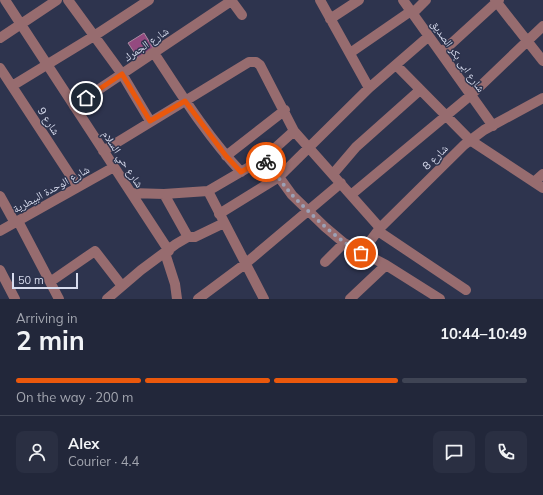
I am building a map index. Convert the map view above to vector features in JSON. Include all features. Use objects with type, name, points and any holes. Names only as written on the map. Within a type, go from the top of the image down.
[{"type":"street","name":"شارع حي السلام","points":[[5,0],[131,193],[167,252],[177,299]]},
{"type":"street","points":[[0,38],[57,0]]},
{"type":"street","points":[[68,0],[122,74],[150,121]]},
{"type":"street","points":[[12,86],[94,36],[149,0]]},
{"type":"street","points":[[231,0],[242,15]]},
{"type":"street","name":"شارع الجمرك","points":[[74,106],[231,0]]},
{"type":"street","points":[[320,0],[369,88]]},
{"type":"street","points":[[330,19],[359,0]]},
{"type":"street","name":"شارع ابى بكر الصديق","points":[[403,0],[493,126]]},
{"type":"street","points":[[350,53],[412,12],[426,0]]},
{"type":"street","points":[[442,53],[497,1],[543,61]]},
{"type":"street","points":[[352,194],[471,95],[543,26]]},
{"type":"street","points":[[107,299],[167,252],[188,238],[195,237],[279,177],[369,88],[429,36]]},
{"type":"street","points":[[154,53],[185,101],[226,156],[241,172]]},
{"type":"street","points":[[103,151],[249,62],[256,62],[260,65],[294,131],[307,148],[352,194],[379,229],[466,290]]},
{"type":"street","points":[[396,65],[444,116],[470,140],[543,188]]},
{"type":"street","name":"شارع 9","points":[[0,68],[78,187]]},
{"type":"street","points":[[332,174],[356,148],[420,90]]},
{"type":"street","name":"شارع 8","points":[[361,253],[379,229],[470,140],[543,98]]},
{"type":"street","points":[[226,156],[284,110]]},
{"type":"street","points":[[131,193],[164,194],[208,191],[263,159],[294,131]]},
{"type":"street","points":[[263,159],[292,195],[344,243],[386,265],[440,299]]},
{"type":"street","name":"شارع الوحدة البيطرية","points":[[0,231],[114,167]]},
{"type":"street","points":[[534,182],[543,174]]},
{"type":"street","points":[[200,299],[245,264],[308,209],[341,183]]},
{"type":"street","points":[[208,191],[264,299]]},
{"type":"street","points":[[164,194],[188,238]]},
{"type":"street","points":[[0,196],[17,222],[59,299]]},
{"type":"street","points":[[325,262],[344,243]]},
{"type":"street","points":[[50,282],[95,251],[122,286]]},
{"type":"street","points":[[350,299],[386,265]]},
{"type":"street","points":[[0,270],[15,299]]},
{"type":"building","points":[[144,33],[155,51],[140,61],[128,43]]},
{"type":"way so far","points":[[266,162],[292,195],[325,227],[344,243],[361,253]]},
{"type":"route","points":[[86,98],[122,74],[150,121],[185,101],[226,156],[241,172],[263,159],[266,162]]}]
